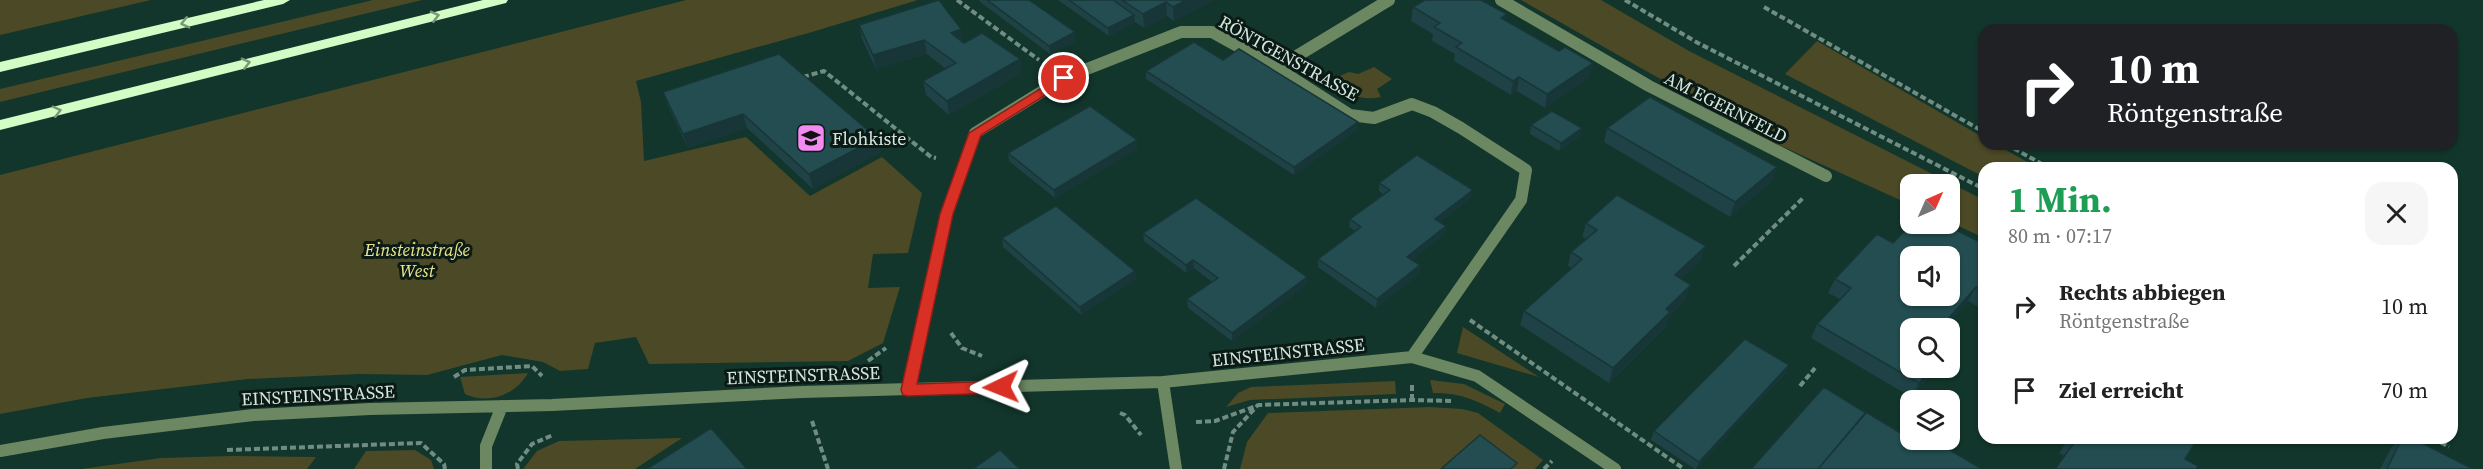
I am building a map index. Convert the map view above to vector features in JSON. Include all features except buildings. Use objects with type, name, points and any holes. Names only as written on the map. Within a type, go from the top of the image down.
[{"type":"highway","points":[[0,67],[283,0]]},
{"type":"highway","points":[[0,125],[501,0]]},
{"type":"street","points":[[1277,68],[1389,0]]},
{"type":"street","name":"AM EGERNFELD","points":[[1501,0],[1649,86],[1826,176]]},
{"type":"street","name":"RÖNTGENSTRASSE","points":[[908,390],[947,214],[975,133],[1064,78],[1181,32],[1212,32],[1277,68],[1350,115],[1374,118],[1412,104],[1433,112],[1526,170],[1521,200],[1412,357]]},
{"type":"street","name":"EINSTEINSTRASSE","points":[[0,451],[104,434],[253,415],[802,392],[1163,382],[1412,357],[1477,376],[1615,469]]},
{"type":"street","points":[[1163,382],[1176,469]]},
{"type":"street","points":[[486,469],[486,446],[502,406]]},
{"type":"path","points":[[957,0],[1064,78]]},
{"type":"path","points":[[1625,0],[1698,43],[1978,186]]},
{"type":"path","points":[[1764,7],[1978,129]]},
{"type":"path","points":[[803,77],[824,72],[931,157],[943,158]]},
{"type":"path","points":[[2017,150],[2038,162]]},
{"type":"path","points":[[1734,266],[1826,176]]},
{"type":"path","points":[[1469,319],[1684,469]]},
{"type":"path","points":[[949,330],[962,348],[982,356],[994,356]]},
{"type":"path","points":[[865,363],[886,348],[889,341]]},
{"type":"path","points":[[445,382],[465,370],[532,366],[543,377]]},
{"type":"path","points":[[1800,386],[1815,368]]},
{"type":"path","points":[[1168,424],[1215,421],[1259,405],[1412,400],[1462,403]]},
{"type":"path","points":[[1224,469],[1233,432],[1259,405]]},
{"type":"path","points":[[1114,412],[1125,415],[1142,437]]},
{"type":"path","points":[[823,418],[811,419],[828,469]]},
{"type":"path","points":[[518,469],[517,464],[532,444],[563,431]]},
{"type":"path","points":[[220,450],[421,443],[444,464],[446,469]]},
{"type":"path","points":[[1546,451],[1556,458]]},
{"type":"green space","points":[[0,0],[151,0],[0,35]]},
{"type":"green space","points":[[373,0],[422,0],[0,102],[0,89]]},
{"type":"green space","name":"Einsteinstraße West","points":[[686,0],[918,0],[636,81],[641,102],[644,161],[746,137],[810,196],[882,157],[922,193],[908,253],[873,254],[868,288],[900,287],[883,343],[848,361],[649,364],[636,337],[595,343],[588,369],[560,371],[543,362],[502,355],[427,375],[359,374],[248,379],[87,398],[0,414],[0,175]]},
{"type":"green space","points":[[1521,0],[1601,0],[1689,51],[1933,174],[1900,174],[1900,200],[1768,140]]},
{"type":"green space","points":[[1817,41],[1978,135],[1978,150],[2006,150],[2027,162],[1978,162],[1978,174],[1785,74]]},
{"type":"green space","points":[[1374,67],[1392,79],[1377,89],[1381,97],[1356,96],[1333,84],[1335,78],[1349,72],[1358,74]]},
{"type":"green space","points":[[1960,188],[1978,197],[1978,235],[1960,227]]},
{"type":"green space","points":[[1463,327],[1539,377],[1457,353]]},
{"type":"green space","points":[[528,373],[523,381],[509,392],[492,398],[465,394],[460,377]]},
{"type":"green space","points":[[1430,380],[1464,384],[1505,404],[1500,413],[1468,398],[1433,393]]},
{"type":"green space","points":[[1395,381],[1396,394],[1250,400],[1226,407],[1238,393],[1251,387]]},
{"type":"green space","points":[[1430,407],[1462,409],[1478,413],[1543,460],[1535,469],[1240,469],[1247,442],[1268,413]]},
{"type":"green space","points":[[682,438],[635,469],[523,469],[537,451],[559,441]]},
{"type":"green space","points":[[415,450],[431,460],[434,469],[354,469],[366,451]]},
{"type":"green space","points":[[316,457],[307,469],[81,469],[161,458]]},
{"type":"place","name":"Flohkiste","points":[[811,138]]},
{"type":"route","points":[[1001,387],[908,390],[947,214],[975,133],[1064,78]]}]
